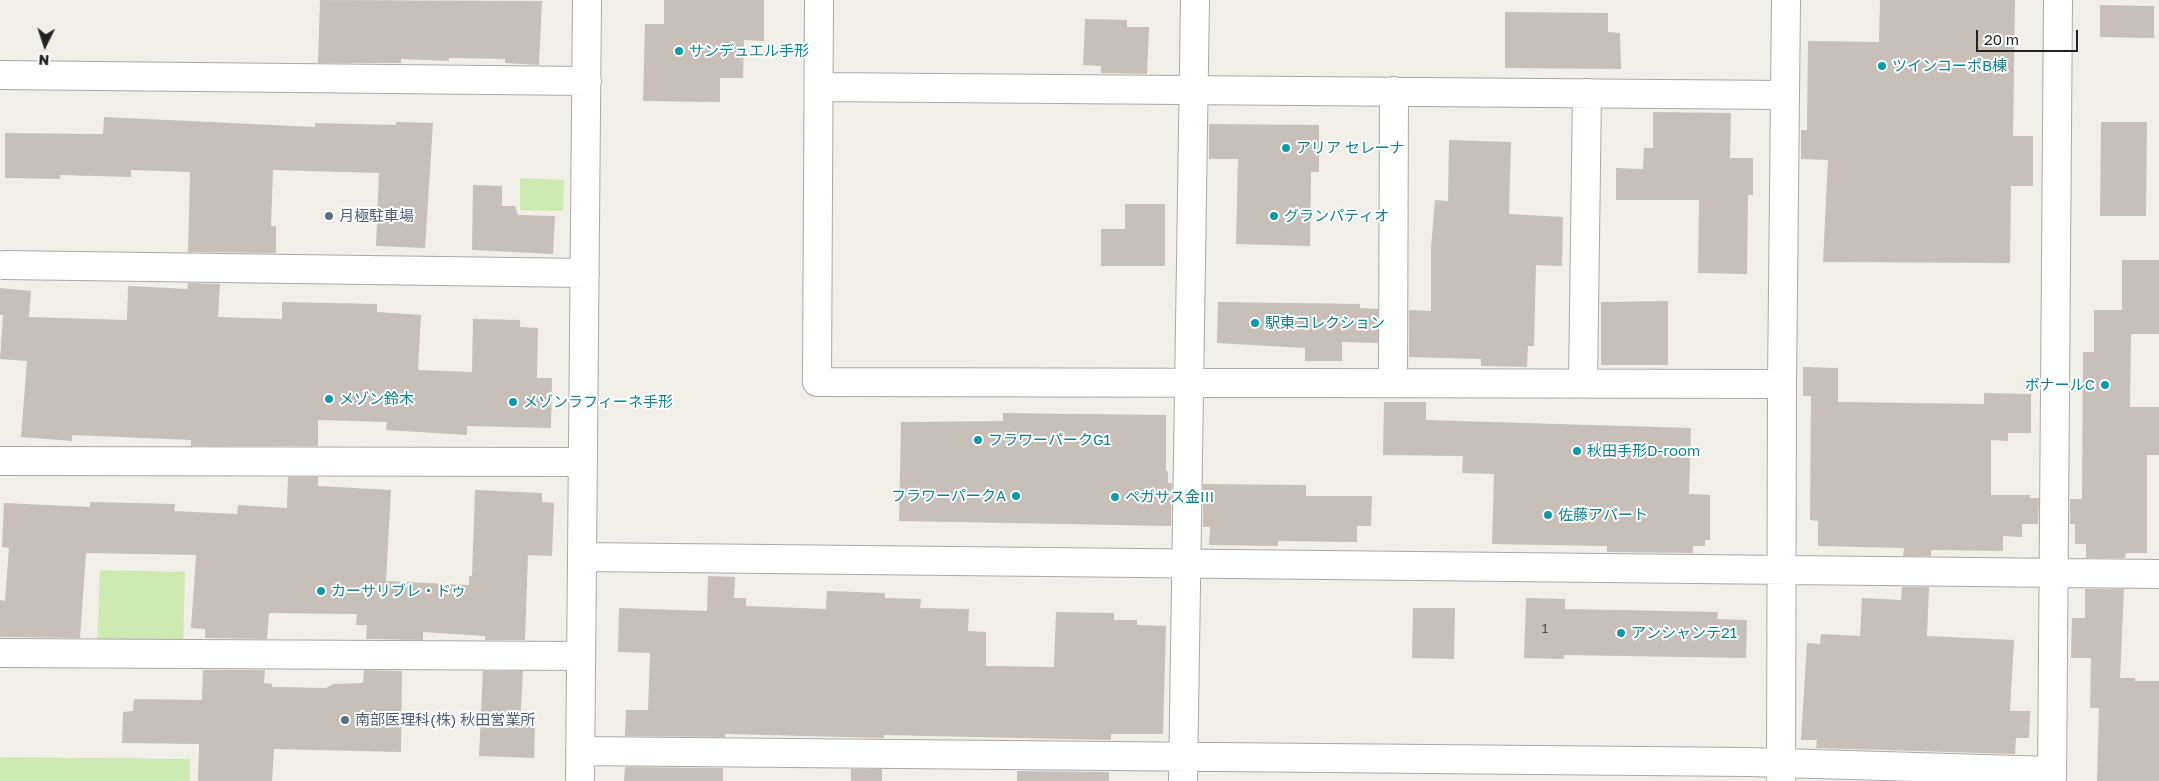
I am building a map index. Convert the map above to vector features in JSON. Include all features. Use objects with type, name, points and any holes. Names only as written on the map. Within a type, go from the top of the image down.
[{"type":"street","points":[[580,781],[587,0]]},
{"type":"street","points":[[819,0],[817,382],[1782,384]]},
{"type":"street","points":[[1184,769],[1195,0]]},
{"type":"street","points":[[1782,772],[1782,384],[1786,0]]},
{"type":"street","points":[[580,751],[1184,769],[1782,772],[1814,766],[2052,776],[2052,573],[2058,0]]},
{"type":"street","points":[[0,75],[587,81]]},
{"type":"street","points":[[819,87],[1784,95]]},
{"type":"street","points":[[1393,383],[1394,92]]},
{"type":"street","points":[[1583,383],[1587,93]]},
{"type":"street","points":[[4,265],[586,273]]},
{"type":"street","points":[[0,461],[583,462]]},
{"type":"street","points":[[582,557],[1186,562],[1782,572],[2159,574]]},
{"type":"street","points":[[0,653],[581,656]]},
{"type":"green space","points":[[520,178],[564,180],[563,211],[520,210]]},
{"type":"green space","points":[[100,570],[185,572],[183,647],[97,645]]},
{"type":"green space","points":[[0,757],[190,759],[190,781],[0,781]]},
{"type":"building","points":[[320,0],[542,1],[539,65],[505,63],[505,59],[449,58],[449,61],[401,59],[401,63],[318,63]]},
{"type":"building","name":"サンデュエル手形","points":[[664,0],[764,0],[764,41],[744,40],[743,78],[720,78],[720,102],[643,101],[645,24],[664,24]]},
{"type":"building","points":[[1880,0],[2015,0],[2013,136],[2033,136],[2033,186],[2011,186],[2010,263],[1823,262],[1828,160],[1801,159],[1801,130],[1807,130],[1808,41],[1879,42]]},
{"type":"building","points":[[2100,5],[2154,6],[2154,38],[2100,37]]},
{"type":"building","points":[[1505,12],[1608,13],[1608,32],[1620,33],[1621,69],[1505,68]]},
{"type":"building","points":[[1085,19],[1127,20],[1127,27],[1149,27],[1147,74],[1101,73],[1101,66],[1083,65]]},
{"type":"building","points":[[1653,112],[1731,113],[1730,158],[1753,158],[1753,195],[1748,195],[1747,274],[1698,273],[1699,200],[1616,200],[1616,168],[1643,169],[1644,148],[1653,148]]},
{"type":"building","points":[[104,117],[315,127],[315,123],[396,125],[396,122],[433,123],[425,248],[376,246],[379,173],[273,170],[271,226],[276,226],[276,253],[188,252],[190,172],[131,170],[131,177],[60,175],[60,179],[5,178],[5,133],[103,134]]},
{"type":"building","points":[[2101,122],[2147,122],[2146,216],[2100,216]]},
{"type":"building","points":[[1209,124],[1319,125],[1319,172],[1311,172],[1310,246],[1236,244],[1238,159],[1209,159]]},
{"type":"building","points":[[1449,140],[1511,142],[1509,214],[1563,217],[1562,266],[1536,265],[1534,346],[1528,346],[1527,367],[1481,366],[1481,359],[1409,357],[1409,310],[1431,311],[1431,248],[1435,200],[1448,201]]},
{"type":"building","points":[[473,185],[502,186],[502,206],[515,206],[518,215],[555,216],[553,254],[472,250]]},
{"type":"building","points":[[1125,204],[1165,204],[1165,266],[1101,266],[1101,229],[1125,229]]},
{"type":"building","points":[[2122,260],[2159,260],[2159,334],[2131,334],[2130,407],[2159,407],[2159,455],[2147,455],[2147,553],[2126,553],[2125,558],[2086,558],[2086,544],[2075,544],[2075,524],[2070,524],[2070,499],[2082,499],[2083,352],[2094,352],[2094,310],[2122,310]]},
{"type":"building","points":[[188,283],[220,284],[218,317],[282,319],[282,302],[377,304],[377,312],[421,315],[418,370],[472,372],[473,319],[520,320],[520,327],[538,328],[537,378],[552,378],[551,428],[467,426],[467,435],[386,430],[387,422],[318,420],[318,446],[191,446],[191,440],[72,435],[72,441],[21,437],[27,361],[0,359],[3,315],[0,315],[0,288],[31,291],[29,317],[127,320],[128,286],[187,289]]},
{"type":"building","points":[[1668,301],[1668,365],[1601,365],[1601,302]]},
{"type":"building","points":[[1218,302],[1360,304],[1360,308],[1378,309],[1378,343],[1342,342],[1342,361],[1305,361],[1305,348],[1217,343]]},
{"type":"building","points":[[1803,367],[1838,368],[1838,402],[1984,404],[1984,393],[2031,394],[2031,433],[2008,433],[2008,441],[1991,440],[1991,495],[2030,495],[2030,498],[2039,498],[2038,524],[2022,524],[2022,537],[2003,536],[2003,551],[1931,550],[1931,556],[1903,556],[1904,548],[1818,546],[1818,521],[1810,520],[1811,396],[1803,396]]},
{"type":"building","points":[[1384,402],[1426,402],[1426,420],[1691,428],[1689,494],[1710,495],[1710,540],[1705,540],[1705,546],[1693,546],[1693,553],[1607,552],[1607,546],[1492,544],[1494,474],[1462,473],[1463,456],[1383,455]]},
{"type":"building","points":[[1003,413],[1166,415],[1166,471],[1168,471],[1168,483],[1172,483],[1171,526],[899,521],[901,422],[1003,421]]},
{"type":"building","points":[[288,477],[318,477],[318,486],[391,490],[386,581],[469,585],[469,576],[472,576],[475,490],[542,493],[542,502],[554,503],[552,556],[528,555],[525,640],[485,640],[485,636],[423,632],[423,640],[366,639],[367,625],[356,625],[357,614],[269,613],[267,639],[205,638],[205,629],[191,628],[196,555],[86,553],[80,638],[0,637],[0,600],[5,601],[9,548],[2,547],[4,503],[90,507],[90,502],[175,504],[174,511],[237,514],[238,505],[287,508]]},
{"type":"building","points":[[1203,484],[1306,485],[1306,496],[1372,496],[1371,526],[1357,526],[1357,542],[1278,541],[1278,546],[1209,545],[1210,527],[1203,527]]},
{"type":"building","points":[[708,576],[735,577],[734,598],[746,598],[746,606],[826,609],[827,591],[885,593],[885,598],[921,599],[920,608],[969,609],[968,631],[986,632],[986,666],[1054,667],[1056,612],[1114,613],[1114,620],[1137,620],[1137,625],[1166,626],[1163,734],[1111,734],[1111,740],[884,735],[884,738],[725,734],[725,737],[625,736],[626,710],[648,710],[650,653],[618,652],[619,608],[707,611]]},
{"type":"building","points":[[1902,587],[1929,587],[1927,636],[2014,640],[2010,711],[2030,711],[2029,738],[2016,738],[2015,754],[1816,748],[1817,740],[1801,740],[1807,643],[1820,644],[1821,634],[1860,636],[1862,598],[1901,600]]},
{"type":"building","points":[[2085,589],[2124,589],[2120,678],[2135,678],[2135,681],[2159,681],[2159,781],[2097,781],[2099,708],[2090,708],[2091,658],[2071,658],[2072,618],[2085,618]]},
{"type":"building","points":[[1526,598],[1565,599],[1565,609],[1718,612],[1717,619],[1747,620],[1746,658],[1564,655],[1564,659],[1524,658]]},
{"type":"building","points":[[1413,608],[1455,608],[1454,659],[1412,658]]},
{"type":"building","points":[[203,670],[265,670],[264,683],[272,684],[272,687],[326,688],[333,684],[363,683],[364,670],[402,671],[401,752],[274,749],[272,781],[198,781],[199,744],[122,743],[123,712],[133,711],[134,699],[202,700]]},
{"type":"building","points":[[483,671],[523,671],[520,725],[535,725],[534,758],[479,756]]},
{"type":"building","points":[[625,767],[723,768],[723,781],[624,781]]},
{"type":"building","points":[[851,769],[882,769],[882,781],[851,781]]},
{"type":"building","points":[[1017,771],[1109,772],[1109,781],[1017,781]]},
{"type":"place","name":"サンデュエル手形","points":[[679,51]]},
{"type":"place","name":"ツインコーポB棟","points":[[1882,66]]},
{"type":"place","name":"アリア セレーナ","points":[[1286,148]]},
{"type":"place","name":"月極駐車場","points":[[329,216]]},
{"type":"place","name":"グランパティオ","points":[[1274,216]]},
{"type":"place","name":"駅東コレクション","points":[[1255,323]]},
{"type":"place","name":"ボナールC","points":[[2105,385]]},
{"type":"place","name":"メゾン鈴木","points":[[329,399]]},
{"type":"place","name":"メゾンラフィーネ手形","points":[[513,402]]},
{"type":"place","name":"フラワーパークG1","points":[[978,440]]},
{"type":"place","name":"秋田手形D-room","points":[[1577,451]]},
{"type":"place","name":"フラワーパークA","points":[[1016,496]]},
{"type":"place","name":"ペガサス金III","points":[[1115,497]]},
{"type":"place","name":"佐藤アパート","points":[[1548,515]]},
{"type":"place","name":"カーサリブレ・ドゥ","points":[[321,591]]},
{"type":"place","name":"アンシャンテ21","points":[[1621,633]]},
{"type":"place","name":"南部医理科(株) 秋田営業所","points":[[345,720]]}]
